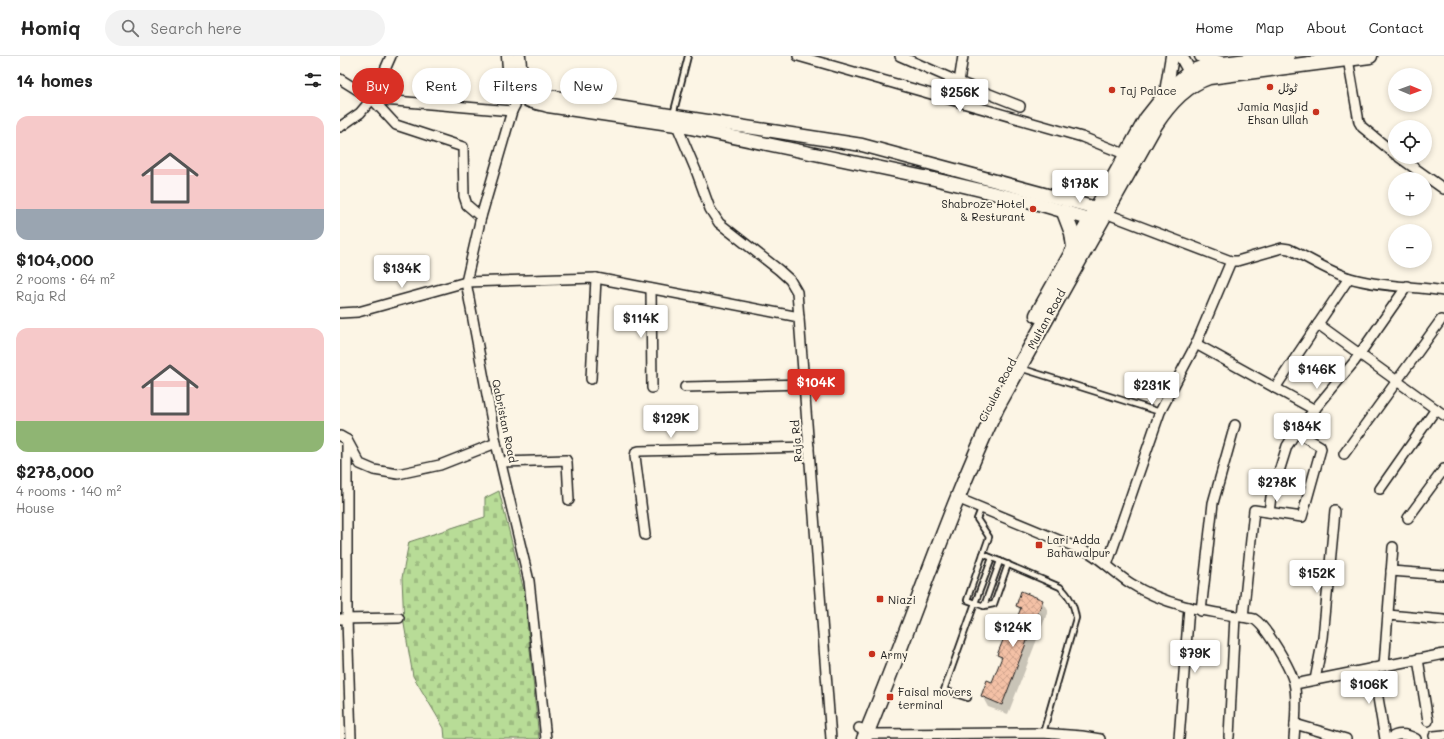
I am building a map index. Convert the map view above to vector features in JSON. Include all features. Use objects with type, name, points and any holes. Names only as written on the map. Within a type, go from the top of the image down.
[{"type":"highway","name":"Cicular Road","points":[[865,735],[950,494],[971,443],[1015,365],[1074,247],[1097,213],[1146,118],[1166,92],[1193,77],[1206,66],[1287,56]]},
{"type":"highway","name":"Multan Road","points":[[865,735],[957,498],[1015,365],[1097,213],[1168,106],[1193,77],[1209,77],[1370,56]]},
{"type":"highway","points":[[1064,212],[1072,233],[1074,247]]},
{"type":"main road","points":[[508,56],[509,68]]},
{"type":"main road","points":[[519,56],[520,70],[524,80],[533,89],[548,96],[674,120],[934,179],[1035,203],[1064,212],[1097,213]]},
{"type":"main road","points":[[1166,92],[1172,56]]},
{"type":"main road","points":[[1181,56],[1193,77]]},
{"type":"main road","points":[[1201,56],[1224,64]]},
{"type":"main road","points":[[540,104],[862,145],[1097,213]]},
{"type":"street","points":[[386,68],[391,56]]},
{"type":"street","points":[[798,56],[1082,137],[1127,155]]},
{"type":"street","points":[[900,56],[959,82],[1020,106]]},
{"type":"street","points":[[959,82],[963,56]]},
{"type":"street","points":[[1348,59],[1359,122],[1362,127],[1388,148]]},
{"type":"street","points":[[340,79],[352,86]]},
{"type":"street","points":[[404,102],[512,111]]},
{"type":"street","points":[[340,127],[360,113],[368,104]]},
{"type":"street","points":[[377,104],[396,125],[463,146],[464,196],[467,205],[481,217]]},
{"type":"street","name":"Qabristan Road","points":[[516,104],[512,111],[481,217],[466,282],[496,443],[529,581],[546,739]]},
{"type":"street","name":"Raja Rd","points":[[674,120],[697,173],[710,209],[720,223],[790,280],[797,292],[831,739]]},
{"type":"street","points":[[1409,164],[1444,189]]},
{"type":"street","points":[[1097,213],[1231,261],[1237,261],[1282,248],[1289,249],[1349,278],[1362,282],[1407,286],[1444,292]]},
{"type":"street","points":[[1107,565],[1160,412],[1196,344],[1231,261]]},
{"type":"street","points":[[340,313],[358,312],[466,282],[596,278],[799,317]]},
{"type":"street","points":[[591,379],[596,278]]},
{"type":"street","points":[[1275,388],[1349,278]]},
{"type":"street","points":[[1269,512],[1271,497],[1287,446],[1296,432],[1359,354],[1407,286]]},
{"type":"street","points":[[651,289],[652,388]]},
{"type":"street","points":[[1344,454],[1441,320]]},
{"type":"street","points":[[1318,324],[1444,415]]},
{"type":"street","points":[[1196,344],[1315,410]]},
{"type":"street","points":[[685,387],[804,384]]},
{"type":"street","points":[[1380,489],[1436,409]]},
{"type":"street","points":[[1201,610],[1214,503],[1235,425]]},
{"type":"street","points":[[1229,737],[1239,617],[1254,510],[1299,516],[1302,515],[1322,448],[1296,432]]},
{"type":"street","points":[[343,438],[360,464],[374,470],[398,474],[440,465],[496,443]]},
{"type":"street","points":[[343,438],[344,619],[351,739]]},
{"type":"street","points":[[645,535],[635,456],[636,452],[809,447]]},
{"type":"street","points":[[501,462],[566,460],[569,500]]},
{"type":"street","points":[[1408,518],[1444,469]]},
{"type":"street","points":[[957,498],[1090,553],[1101,560],[1117,575],[1143,591],[1189,607],[1258,621],[1269,634],[1278,649],[1295,684],[1294,739]]},
{"type":"street","points":[[1315,680],[1323,638],[1335,511]]},
{"type":"street","points":[[1384,666],[1393,547]]},
{"type":"street","points":[[1391,571],[1444,575]]},
{"type":"street","points":[[1179,739],[1189,607]]},
{"type":"street","points":[[1388,615],[1444,620]]},
{"type":"street","points":[[344,619],[399,618]]},
{"type":"street","points":[[1295,684],[1444,654]]},
{"type":"street","points":[[1418,659],[1428,721]]},
{"type":"street","points":[[1373,668],[1385,739]]},
{"type":"street","points":[[1295,724],[1346,739]]},
{"type":"street","points":[[1389,739],[1396,735],[1402,734],[1408,734],[1416,739]]},
{"type":"street","points":[[865,735],[1047,735],[1082,736],[1100,739]]},
{"type":"street","points":[[1434,736],[1444,735]]},
{"type":"lane","points":[[674,120],[688,56]]},
{"type":"lane","points":[[1015,365],[1160,412]]},
{"type":"lane","points":[[981,509],[977,519],[989,537],[967,600],[984,606],[994,604],[1008,564]]},
{"type":"lane","points":[[983,554],[1060,587],[1070,598],[1075,611],[1076,618],[1047,735]]},
{"type":"lane","points":[[968,698],[944,690],[992,558]]},
{"type":"lane","points":[[984,606],[1000,561]]},
{"type":"green space","points":[[499,491],[524,591],[539,739],[445,739],[444,728],[413,676],[404,624],[402,578],[409,542],[485,517],[485,498]]},
{"type":"building","points":[[1021,591],[1043,600],[1002,705],[981,696],[987,680],[992,682],[1002,657],[997,655],[1008,628],[1012,630],[1021,608],[1016,606]]},
{"type":"place","name":"ٹوٹل","points":[[1270,87]]},
{"type":"place","name":"Taj Palace","points":[[1112,90]]},
{"type":"place","name":"Jamia Masjid Ehsan Ullah","points":[[1316,112]]},
{"type":"place","name":"Shabroze Hotel & Resturant","points":[[1033,209]]},
{"type":"place","name":"Lari Adda Bahawalpur","points":[[1039,545]]},
{"type":"place","name":"Niazi","points":[[880,599]]},
{"type":"place","name":"Army","points":[[872,654]]},
{"type":"place","name":"Faisal movers terminal","points":[[890,697]]}]
